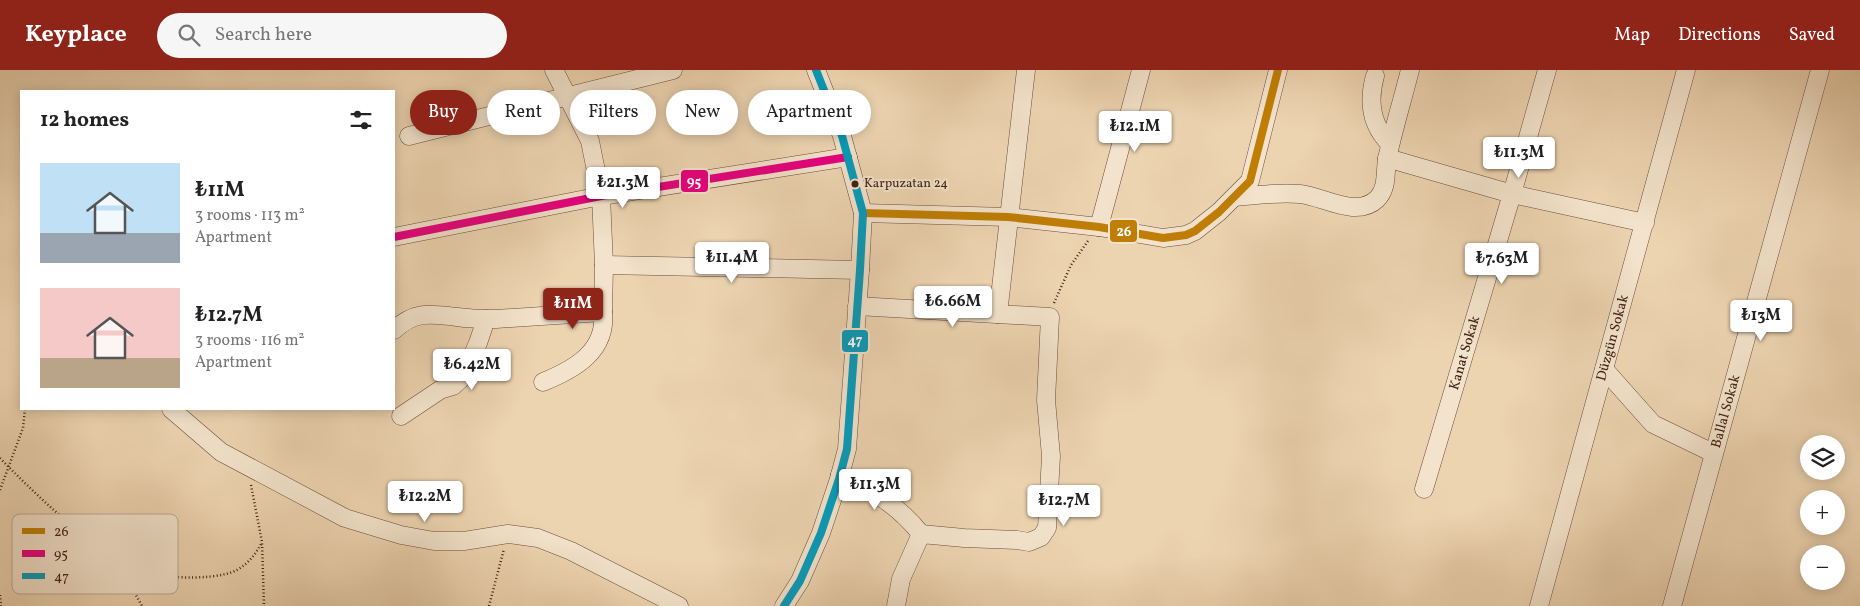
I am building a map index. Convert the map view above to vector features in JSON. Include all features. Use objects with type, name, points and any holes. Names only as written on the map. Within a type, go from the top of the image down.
[{"type":"street","points":[[544,382],[571,368],[595,348],[603,331],[604,266],[601,196],[590,141],[554,70]]},
{"type":"street","points":[[409,136],[673,70]]},
{"type":"street","points":[[784,606],[809,563],[830,509],[847,449],[860,270],[863,213],[829,99],[816,70]]},
{"type":"street","points":[[998,314],[1026,70]]},
{"type":"street","points":[[1098,227],[1140,70]]},
{"type":"street","points":[[863,213],[1008,217],[1098,227],[1163,238],[1178,237],[1195,231],[1235,197],[1250,181],[1278,70]]},
{"type":"street","points":[[1235,197],[1300,194],[1354,206],[1367,204],[1377,199],[1386,180],[1389,151],[1410,70]]},
{"type":"street","name":"Kanat Sokak","points":[[1424,489],[1547,70]]},
{"type":"street","name":"Düzgün Sokak","points":[[1539,606],[1686,70]]},
{"type":"street","name":"Ballal Sokak","points":[[1672,606],[1820,70]]},
{"type":"street","points":[[1375,76],[1371,99],[1374,117],[1389,151],[1512,194],[1645,223]]},
{"type":"street","points":[[395,237],[601,196],[848,158]]},
{"type":"street","points":[[604,266],[860,270]]},
{"type":"street","points":[[840,475],[888,501],[911,521],[921,534],[1029,542],[1044,533],[1048,523],[1051,456],[1046,400],[1050,317],[857,306]]},
{"type":"street","points":[[395,329],[410,318],[426,314],[486,319],[603,312]]},
{"type":"street","points":[[401,416],[440,390],[453,386],[463,377],[472,359],[486,319]]},
{"type":"street","points":[[1604,369],[1653,424],[1713,453]]},
{"type":"street","points":[[172,410],[221,452],[345,518],[417,539],[450,541],[508,534],[538,538],[571,551],[678,606]]},
{"type":"street","points":[[896,606],[901,579],[921,534]]},
{"type":"path","points":[[1050,317],[1064,278],[1098,227]]},
{"type":"path","points":[[0,490],[23,428],[25,410]]},
{"type":"path","points":[[0,458],[57,514]]},
{"type":"path","points":[[247,466],[262,542],[264,606]]},
{"type":"path","points":[[489,606],[508,534]]},
{"type":"path","points":[[178,576],[213,577],[231,573],[253,558],[262,542]]},
{"type":"path","points":[[135,594],[142,606]]},
{"type":"path","points":[[0,595],[1,606]]},
{"type":"transit line","name":"47","points":[[784,606],[800,581],[821,533],[847,449],[860,270],[863,213],[842,136],[816,70]]},
{"type":"transit line","name":"26","points":[[863,213],[1008,217],[1099,227],[1163,238],[1186,235],[1195,231],[1219,212],[1250,181],[1278,70]]},
{"type":"transit line","name":"95","points":[[395,237],[601,196],[848,157]]},
{"type":"place","name":"Karpuzatan 24","points":[[855,184]]}]
